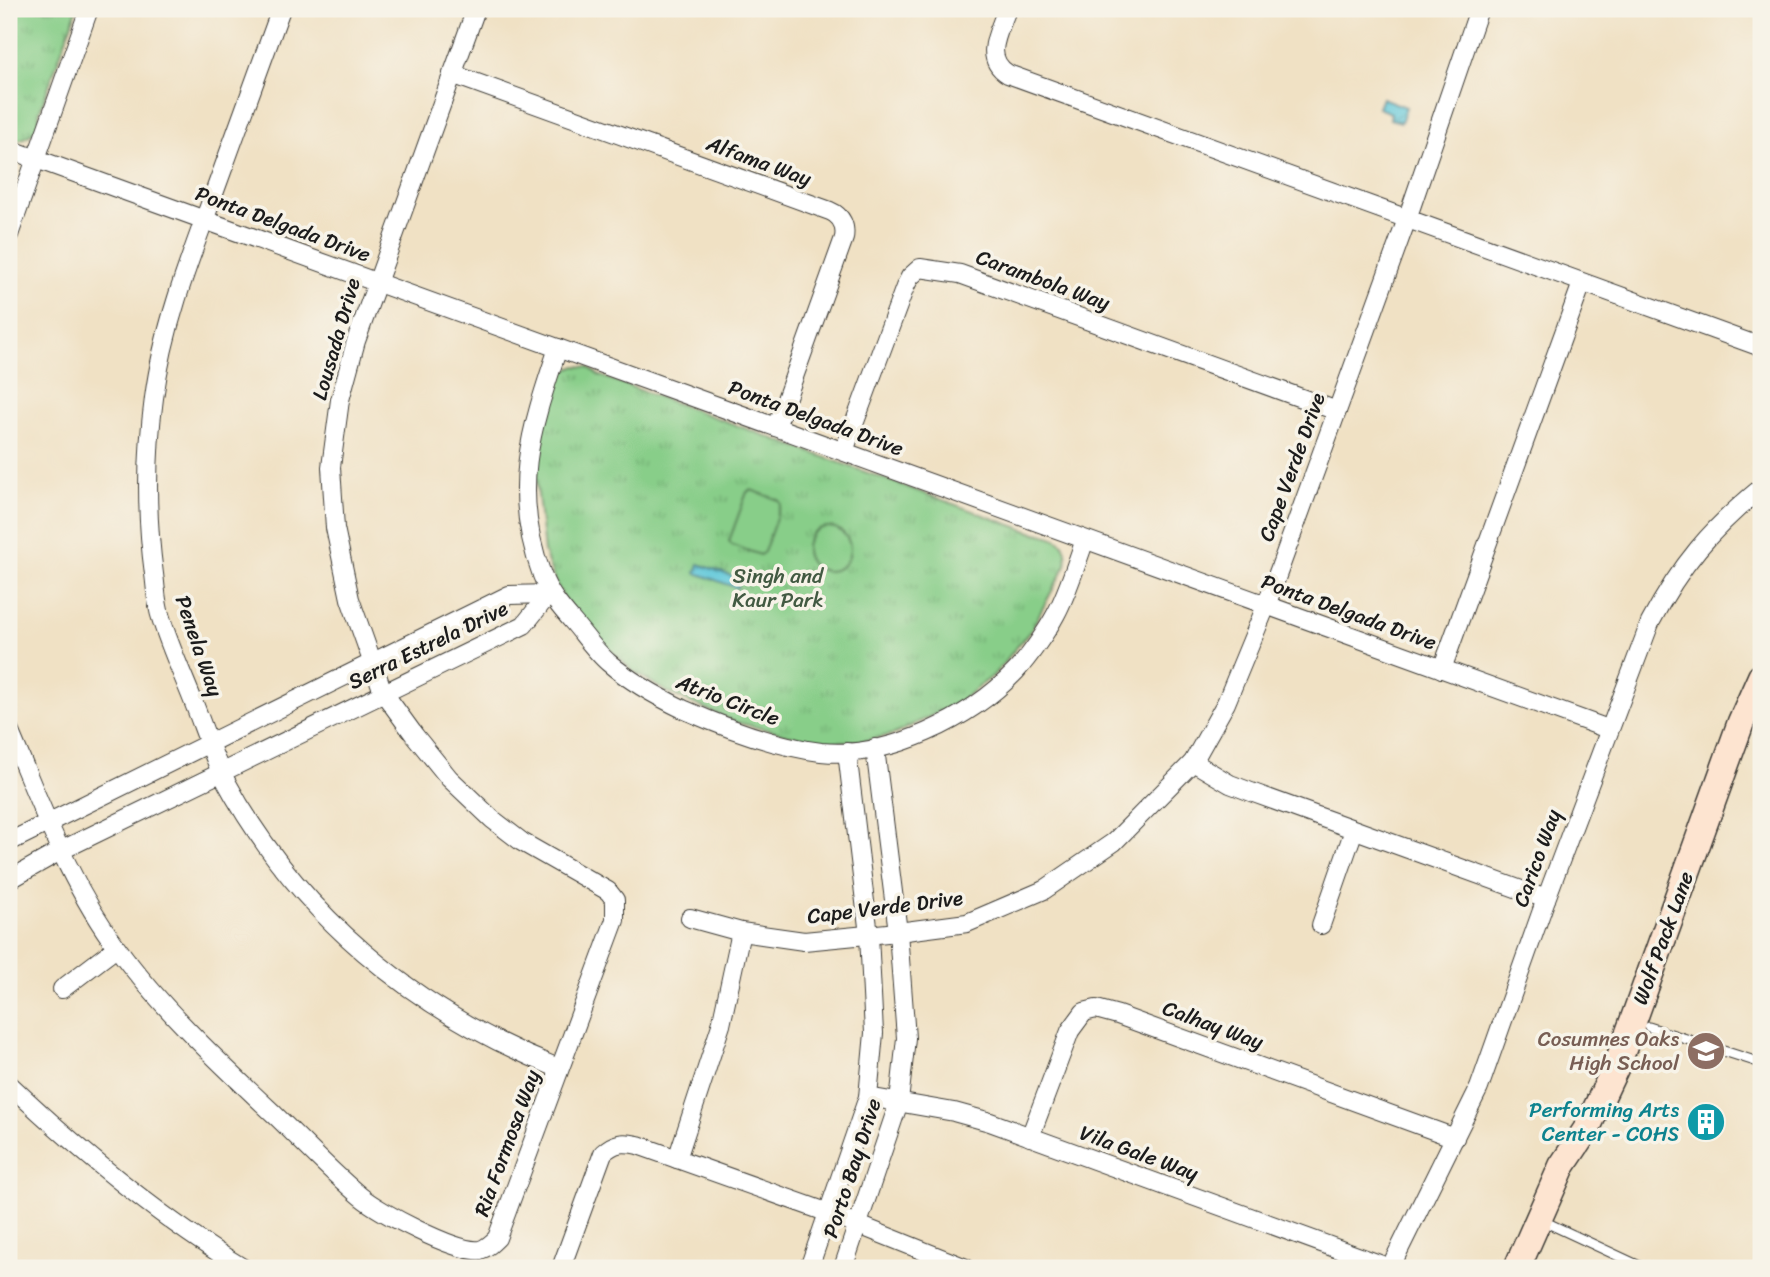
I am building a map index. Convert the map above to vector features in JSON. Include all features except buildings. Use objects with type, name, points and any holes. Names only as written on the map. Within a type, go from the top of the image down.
[{"type":"street","points":[[9,235],[89,9]]},
{"type":"street","name":"Penela Way","points":[[281,9],[172,313],[154,396],[147,468],[149,536],[160,615],[222,774],[280,864],[317,908],[383,969],[433,1005],[484,1036],[558,1068]]},
{"type":"street","name":"Lousada Drive","points":[[383,692],[350,599],[335,528],[331,467],[340,400],[376,282],[476,9]]},
{"type":"street","points":[[1007,9],[994,50],[994,60],[998,68],[1008,74],[1761,347]]},
{"type":"street","name":"Cape Verde Drive","points":[[690,918],[741,932],[804,941],[967,923],[1044,890],[1114,842],[1193,762],[1226,703],[1266,606],[1407,219],[1476,10]]},
{"type":"street","name":"Alfama Way","points":[[452,74],[830,211],[840,218],[845,228],[844,238],[776,427]]},
{"type":"street","name":"Ponta Delgada Drive","points":[[9,149],[1608,729]]},
{"type":"street","name":"Carambola Way","points":[[844,451],[905,288],[910,277],[920,268],[960,274],[1337,411]]},
{"type":"street","points":[[1442,669],[1582,283]]},
{"type":"street","name":"Atrio Circle","points":[[558,348],[536,414],[527,453],[525,499],[532,540],[550,594],[607,662],[660,698],[709,720],[773,743],[822,752],[875,748],[911,739],[968,711],[1017,670],[1056,614],[1085,540]]},
{"type":"street","name":"Carico Way","points":[[1390,1268],[1479,1088],[1608,729],[1650,623],[1667,589],[1699,544],[1761,488]]},
{"type":"street","name":"Serra Estrela Drive","points":[[9,842],[509,595],[550,594]]},
{"type":"street","name":"Serra Estrela Drive","points":[[9,880],[62,850],[524,625],[550,594]]},
{"type":"street","name":"Wolf Pack Lane","points":[[1536,1268],[1562,1166],[1586,1130],[1619,1060],[1741,722],[1761,677]]},
{"type":"street","name":"Ria Formosa Way","points":[[9,730],[78,883],[116,948],[162,1004],[236,1079],[360,1196],[392,1218],[477,1250],[486,1248],[497,1238],[614,920],[615,900],[608,891],[522,842],[492,819],[449,778],[383,692]]},
{"type":"street","name":"Wolf Pack Lane","points":[[1517,1268],[1617,1107],[1649,1027],[1761,711]]},
{"type":"street","name":"Porto Bay Drive","points":[[843,1268],[900,1102],[906,1038],[898,932],[875,748]]},
{"type":"street","name":"Porto Bay Drive","points":[[809,1268],[868,1097],[874,1032],[869,935],[847,752]]},
{"type":"street","points":[[1193,762],[1230,784],[1546,899]]},
{"type":"street","points":[[1321,925],[1354,830]]},
{"type":"street","points":[[677,1159],[721,1025],[741,932]]},
{"type":"street","points":[[62,989],[116,948]]},
{"type":"street","name":"Calhay Way","points":[[1030,1137],[1070,1031],[1084,1012],[1096,1009],[1455,1138]]},
{"type":"street","points":[[9,1084],[82,1151],[128,1188],[243,1268]]},
{"type":"street","name":"Vila Gale Way","points":[[868,1097],[954,1112],[1390,1268]]},
{"type":"street","points":[[561,1268],[603,1153],[612,1145],[623,1142],[829,1213],[966,1268]]},
{"type":"lane","points":[[1649,1027],[1761,1063]]},
{"type":"lane","points":[[1546,1223],[1644,1268]]},
{"type":"green space","points":[[9,9],[77,9],[39,113],[40,123],[27,137],[9,141]]},
{"type":"green space","name":"Singh and Kaur Park","points":[[576,366],[589,367],[598,375],[1025,530],[1055,538],[1065,547],[1066,565],[1031,630],[993,676],[957,703],[895,734],[863,741],[819,742],[735,722],[667,692],[633,671],[576,618],[557,586],[544,552],[536,476],[544,418],[558,374]]},
{"type":"green space","points":[[751,490],[779,500],[781,504],[764,552],[760,555],[732,545],[729,541],[747,492]]},
{"type":"green space","points":[[828,527],[843,534],[850,549],[843,564],[828,571],[813,564],[806,549],[813,534]]},
{"type":"water","points":[[1382,98],[1406,107],[1401,122],[1390,119],[1391,113],[1378,108]]},
{"type":"water","points":[[699,564],[740,579],[737,588],[696,573]]},
{"type":"place","name":"Cosumnes Oaks High School","points":[[1706,1051]]},
{"type":"place","name":"Performing Arts Center - COHS","points":[[1706,1122]]}]
